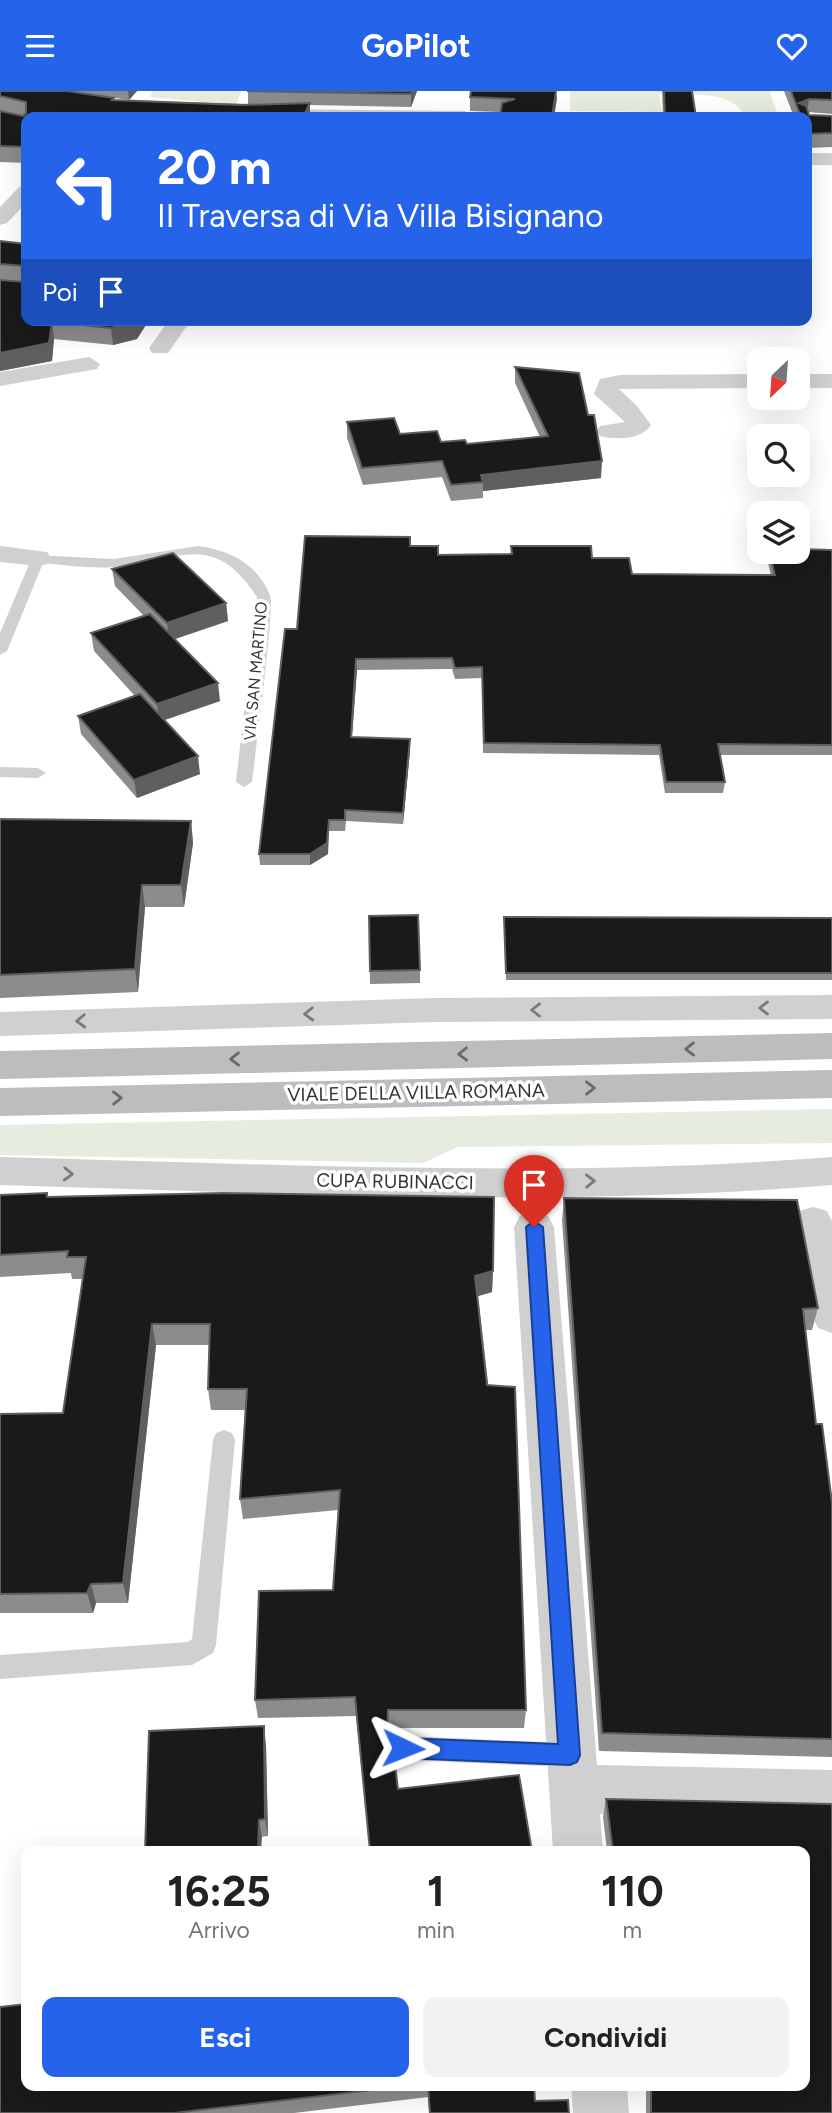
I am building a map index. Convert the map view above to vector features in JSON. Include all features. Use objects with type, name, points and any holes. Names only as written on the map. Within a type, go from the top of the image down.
[{"type":"main road","name":"VIALE DELLA VILLA ROMANA","points":[[0,1065],[832,1045]]},
{"type":"main road","name":"VIALE DELLA VILLA ROMANA","points":[[0,1102],[832,1084]]},
{"type":"street","points":[[812,159],[832,159]]},
{"type":"street","points":[[0,219],[21,196]]},
{"type":"street","points":[[160,348],[176,326]]},
{"type":"street","points":[[0,379],[89,364]]},
{"type":"street","points":[[609,431],[634,429],[639,425],[629,411],[606,394],[608,384],[620,381],[747,381]]},
{"type":"street","points":[[810,381],[832,381]]},
{"type":"street","name":"VIA SAN MARTINO","points":[[0,554],[38,558]]},
{"type":"street","points":[[0,1024],[435,1010],[832,1007]]},
{"type":"street","name":"CUPA RUBINACCI","points":[[0,1171],[430,1183],[747,1178],[832,1171]]},
{"type":"street","points":[[813,1221],[832,1316]]},
{"type":"street","points":[[534,1227],[578,1846]]},
{"type":"street","points":[[571,1772],[832,1795]]},
{"type":"street","points":[[599,2091],[601,2113]]},
{"type":"lane","name":"VIA SAN MARTINO","points":[[38,558],[116,562],[195,548],[229,555],[255,579],[264,597],[244,782]]},
{"type":"lane","points":[[0,651],[38,558]]},
{"type":"lane","points":[[0,772],[38,773]]},
{"type":"lane","points":[[0,1667],[192,1653],[204,1646],[224,1440]]},
{"type":"lane","points":[[403,1748],[571,1772]]},
{"type":"shaded area","points":[[153,91],[241,91],[236,105],[150,97]]},
{"type":"shaded area","points":[[570,91],[769,91],[777,112],[742,112],[736,105],[717,97],[680,94],[659,94],[662,112],[570,111]]},
{"type":"shaded area","points":[[832,1109],[832,1143],[458,1147],[423,1163],[0,1155],[0,1125]]},
{"type":"building","points":[[0,91],[67,91],[114,98],[112,100],[242,105],[310,103],[306,112],[26,112],[26,102],[0,96]]},
{"type":"building","points":[[247,91],[412,91],[411,94]]},
{"type":"building","points":[[471,91],[556,91],[553,112],[501,112],[502,103],[515,99],[470,97]]},
{"type":"building","points":[[664,91],[692,91],[695,112],[665,112]]},
{"type":"building","points":[[791,91],[832,91],[832,100],[809,99],[799,103],[806,106],[808,112],[799,112]]},
{"type":"building","points":[[0,111],[21,116],[21,147],[0,146]]},
{"type":"building","points":[[812,115],[832,116],[832,133],[812,134]]},
{"type":"building","points":[[0,241],[21,243],[21,266],[0,264]]},
{"type":"building","points":[[0,280],[21,282],[21,326],[51,326],[49,343],[0,353]]},
{"type":"building","points":[[515,367],[579,373],[588,415],[594,415],[602,461],[481,475],[483,482],[451,485],[442,461],[362,468],[347,422],[394,418],[400,434],[437,431],[441,442],[465,440],[467,444],[548,436]]},
{"type":"building","points":[[305,536],[410,537],[410,546],[438,546],[438,555],[512,554],[511,546],[591,546],[592,558],[629,558],[632,574],[775,575],[772,564],[810,564],[810,549],[832,550],[832,745],[718,744],[725,782],[666,782],[660,745],[484,743],[482,667],[455,668],[452,658],[356,659],[351,737],[410,739],[403,813],[345,810],[345,820],[329,820],[327,843],[310,854],[259,854],[285,629],[297,629]]},
{"type":"building","points":[[173,553],[226,603],[167,623],[112,569]]},
{"type":"building","points":[[150,614],[218,683],[157,704],[91,633]]},
{"type":"building","points":[[140,694],[198,756],[134,780],[78,716]]},
{"type":"building","points":[[0,819],[191,821],[181,885],[142,885],[135,969],[0,975]]},
{"type":"building","points":[[418,915],[420,970],[370,971],[369,916]]},
{"type":"building","points":[[504,917],[832,918],[832,973],[506,973]]},
{"type":"building","points":[[47,1193],[47,1197],[223,1193],[494,1197],[493,1271],[475,1276],[487,1385],[515,1387],[526,1710],[388,1710],[387,1731],[392,1741],[398,1789],[519,1775],[531,1846],[370,1846],[355,1697],[255,1700],[259,1591],[333,1590],[340,1490],[240,1499],[247,1389],[208,1389],[210,1324],[152,1324],[123,1583],[91,1584],[87,1593],[0,1594],[0,1414],[63,1413],[86,1257],[67,1257],[68,1251],[0,1255],[0,1195]]},
{"type":"building","points":[[564,1198],[797,1200],[818,1308],[803,1309],[816,1424],[822,1424],[832,1503],[832,1739],[602,1733]]},
{"type":"building","points":[[264,1726],[265,1819],[259,1820],[258,1846],[145,1846],[149,1731]]},
{"type":"building","points":[[606,1799],[832,1804],[832,2113],[651,2113],[651,2091],[810,2091],[810,1846],[612,1846]]},
{"type":"building","points":[[21,2005],[21,2091],[363,2091],[174,2113],[0,2113],[0,2007]]},
{"type":"building","points":[[428,2091],[534,2091],[535,2101],[568,2100],[569,2113],[430,2113]]},
{"type":"route","points":[[403,1748],[570,1755],[534,1227]]}]
